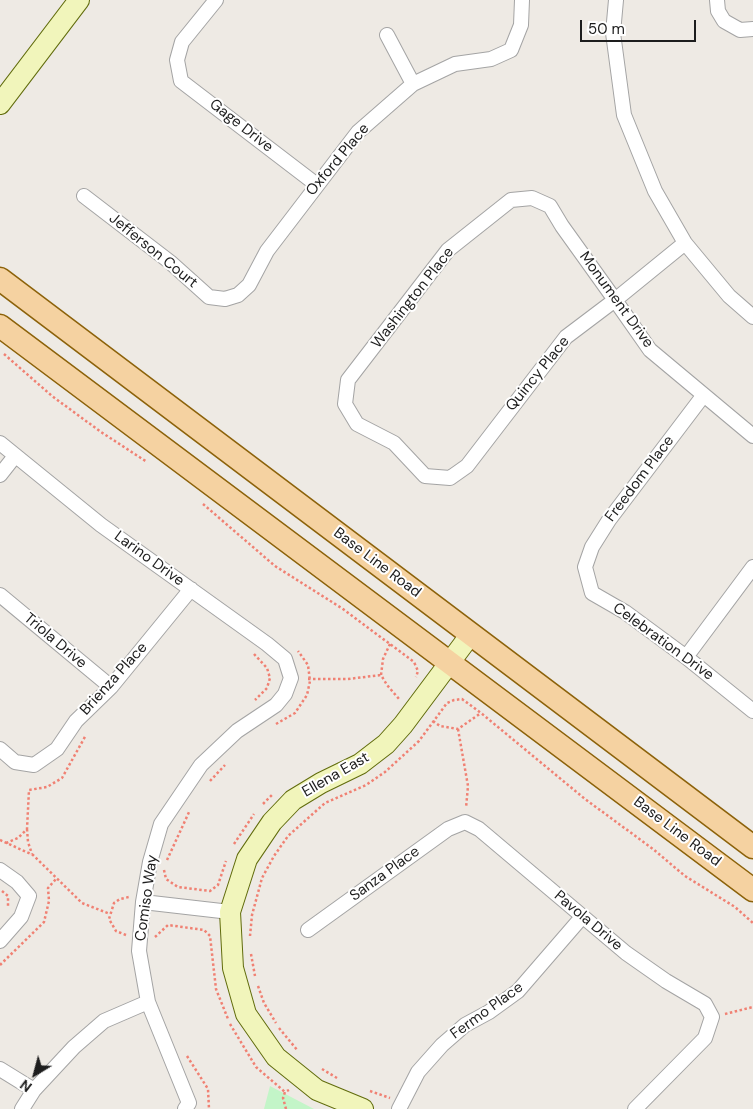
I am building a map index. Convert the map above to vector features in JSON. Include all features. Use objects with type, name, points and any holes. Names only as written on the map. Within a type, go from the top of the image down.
[{"type":"main road","name":"Base Line Road","points":[[0,279],[753,847]]},
{"type":"main road","name":"Base Line Road","points":[[0,326],[753,890]]},
{"type":"street","points":[[0,104],[79,0]]},
{"type":"street","name":"Gage Drive","points":[[216,0],[182,42],[177,60],[181,81],[317,185]]},
{"type":"street","name":"Oxford Place","points":[[225,299],[238,296],[249,285],[267,251],[358,132],[413,84],[455,64],[491,59],[511,50],[521,25],[522,0]]},
{"type":"street","points":[[616,0],[613,33],[624,115],[655,191],[685,243],[729,296],[753,317]]},
{"type":"street","points":[[717,0],[718,11],[724,21],[740,30],[753,29]]},
{"type":"street","points":[[387,36],[413,84]]},
{"type":"street","name":"Jefferson Court","points":[[84,196],[170,262],[209,297],[225,299]]},
{"type":"street","name":"Monument Drive","points":[[532,198],[550,206],[650,350],[753,436]]},
{"type":"street","name":"Washington Place","points":[[450,478],[425,476],[394,443],[357,424],[345,404],[348,380],[448,250],[511,200],[532,198]]},
{"type":"street","name":"Quincy Place","points":[[450,478],[467,466],[566,337],[685,243]]},
{"type":"street","name":"Freedom Place","points":[[585,567],[592,547],[609,520],[703,396]]},
{"type":"street","name":"Larino Drive","points":[[0,443],[101,525],[267,644],[284,659],[291,678]]},
{"type":"street","points":[[0,475],[15,456]]},
{"type":"street","name":"Celebration Drive","points":[[585,567],[592,593],[625,612],[686,657],[753,711]]},
{"type":"street","points":[[686,657],[753,567]]},
{"type":"street","name":"Brienza Place","points":[[0,749],[14,762],[34,764],[56,750],[76,721],[111,687],[191,589]]},
{"type":"street","name":"Triola Drive","points":[[0,595],[111,687]]},
{"type":"street","name":"Ellena East","points":[[363,1109],[317,1090],[276,1057],[246,1014],[233,968],[230,912],[247,859],[272,822],[293,800],[321,783],[360,764],[386,744],[403,725],[471,634]]},
{"type":"street","name":"Comiso Way","points":[[187,1106],[148,1002],[139,951],[143,902],[150,862],[161,824],[201,765],[238,731],[276,705],[285,694],[291,678]]},
{"type":"street","name":"Pavola Drive","points":[[465,822],[479,829],[626,953],[666,981],[706,1004],[712,1017]]},
{"type":"street","name":"Sanza Place","points":[[308,930],[448,829],[465,822]]},
{"type":"street","points":[[0,870],[17,882],[29,896],[21,917],[0,941]]},
{"type":"street","points":[[143,902],[230,912]]},
{"type":"street","name":"Fermo Place","points":[[399,1109],[418,1072],[442,1044],[465,1026],[489,1012],[518,991],[582,917]]},
{"type":"street","points":[[22,1109],[34,1090],[74,1047],[104,1021],[148,1002]]},
{"type":"street","points":[[635,1109],[705,1038],[712,1017]]},
{"type":"street","points":[[0,1069],[34,1090]]},
{"type":"path","points":[[390,644],[383,659],[381,675],[399,699]]},
{"type":"path","points":[[247,648],[267,668],[270,678],[267,688],[250,704]]},
{"type":"path","points":[[291,678],[348,679],[381,675]]},
{"type":"path","points":[[481,713],[458,730],[440,726],[433,721],[447,702],[462,700],[481,713],[585,799],[653,849],[685,876],[734,907],[753,923]]},
{"type":"path","points":[[458,730],[468,786],[465,822]]},
{"type":"path","points":[[33,855],[28,842],[27,828],[29,790],[47,787],[62,778],[87,732]]},
{"type":"path","points":[[6,843],[18,838],[27,828]]},
{"type":"path","points":[[0,840],[33,855],[82,903],[110,914]]},
{"type":"path","points":[[0,889],[8,896],[8,907],[3,916]]},
{"type":"path","points":[[125,942],[124,935],[116,932],[111,924],[110,914],[114,903],[129,897],[130,889]]},
{"type":"path","points":[[155,941],[155,936],[168,925],[204,930],[210,936],[212,966],[223,1010],[256,1067],[285,1092]]},
{"type":"path","points":[[712,1017],[753,1007]]},
{"type":"path","points":[[184,1052],[208,1089],[210,1109]]},
{"type":"path","points":[[286,1109],[283,1098],[285,1092],[288,1089],[295,1093]]},
{"type":"green space","points":[[270,1086],[314,1109],[264,1109]]}]
